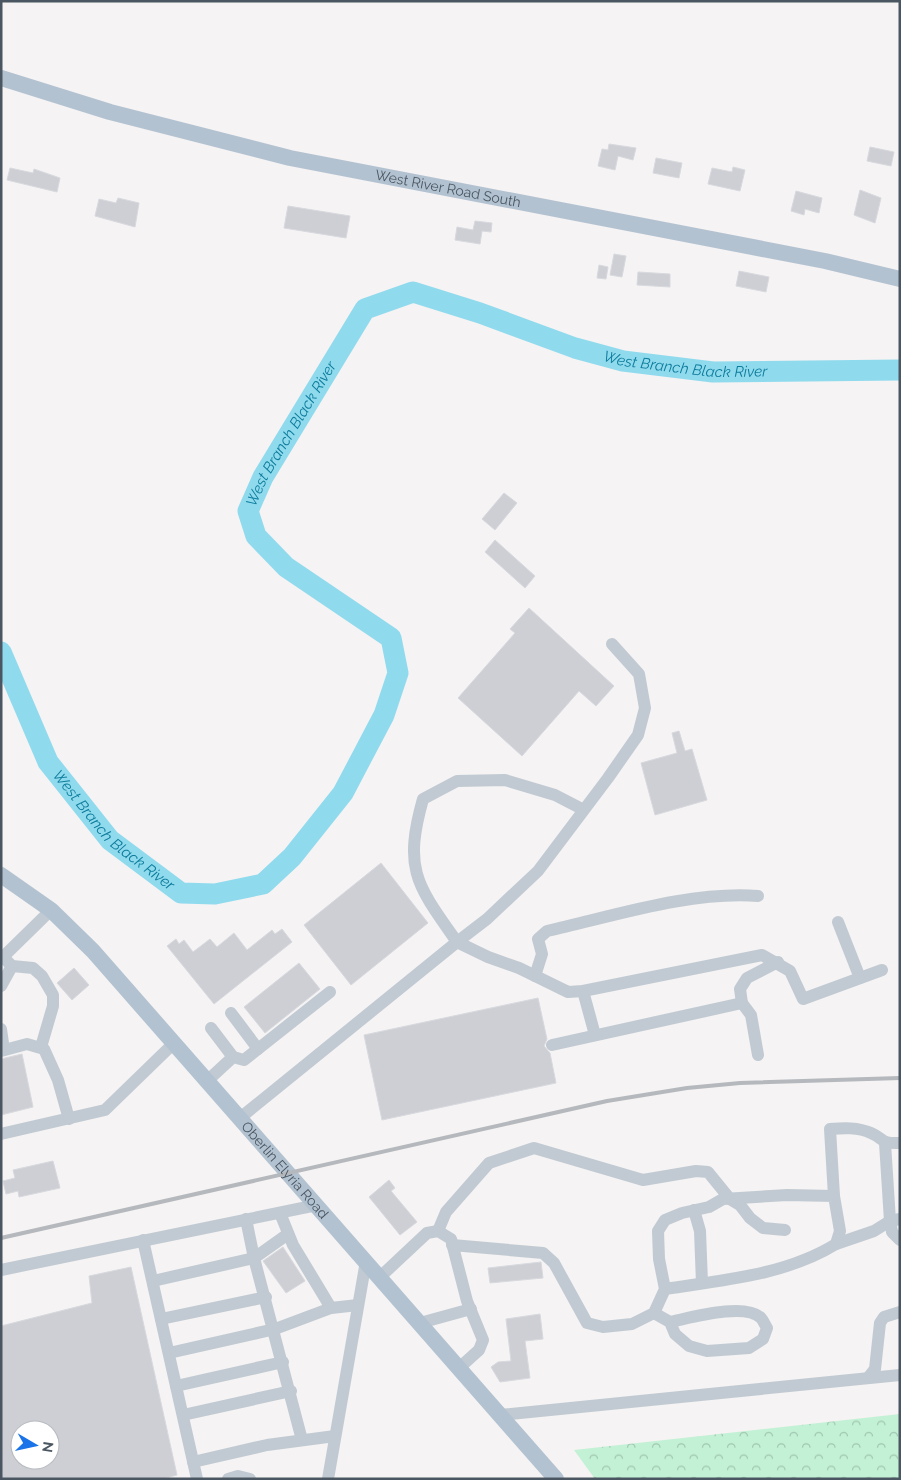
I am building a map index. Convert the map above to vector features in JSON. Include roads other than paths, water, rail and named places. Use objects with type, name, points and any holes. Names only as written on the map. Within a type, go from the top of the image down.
[{"type":"main road","name":"West River Road South","points":[[1,78],[110,112],[290,158],[825,261],[900,279]]},
{"type":"main road","name":"Oberlin Elyria Road","points":[[1,875],[51,910],[93,951],[556,1479]]},
{"type":"street","points":[[240,1118],[487,919],[538,870],[638,735],[645,708],[639,674],[612,644]]},
{"type":"street","points":[[584,810],[554,795],[505,780],[457,781],[423,799],[416,824],[413,859],[419,885],[457,942],[568,992],[583,991],[762,955],[778,962],[790,972],[803,999],[882,970]]},
{"type":"street","points":[[535,976],[542,954],[538,939],[547,931],[689,900],[735,894],[758,896]]},
{"type":"street","points":[[1,986],[6,961],[51,910]]},
{"type":"street","points":[[838,922],[860,978]]},
{"type":"street","points":[[6,961],[33,968],[42,976],[54,995],[53,1006],[41,1047]]},
{"type":"street","points":[[758,1054],[751,1015],[742,1003],[740,989],[747,978],[778,962]]},
{"type":"street","points":[[583,991],[595,1035]]},
{"type":"street","points":[[211,1028],[233,1057],[237,1060],[244,1060],[330,992]]},
{"type":"street","points":[[552,1045],[742,1003]]},
{"type":"street","points":[[231,1013],[258,1049]]},
{"type":"street","points":[[1,1029],[2,1050],[27,1044],[41,1047],[48,1052],[69,1119]]},
{"type":"street","points":[[1,1134],[105,1110],[174,1043]]},
{"type":"street","points":[[207,1081],[233,1057]]},
{"type":"street","points":[[836,1244],[840,1231],[834,1196],[830,1129],[848,1128],[871,1133],[885,1144],[900,1143]]},
{"type":"street","points":[[885,1144],[895,1220],[892,1232],[900,1240]]},
{"type":"street","points":[[438,1231],[446,1212],[489,1163],[534,1148],[642,1180],[696,1171],[708,1172],[730,1199],[740,1205],[750,1218],[763,1228],[785,1230]]},
{"type":"street","points":[[452,1245],[543,1253],[554,1263],[587,1323],[602,1327],[632,1324],[654,1313],[665,1289],[659,1259],[658,1231],[666,1220],[682,1212],[709,1207],[723,1199],[834,1196]]},
{"type":"street","points":[[1,1270],[317,1205]]},
{"type":"street","points":[[694,1210],[700,1231],[702,1283]]},
{"type":"street","points":[[280,1213],[293,1245],[331,1308]]},
{"type":"street","points":[[246,1219],[254,1258],[275,1329],[302,1440]]},
{"type":"street","points":[[665,1289],[776,1269],[817,1256],[836,1244],[874,1231],[895,1220]]},
{"type":"street","points":[[380,1277],[427,1233],[438,1231],[450,1239],[471,1309],[483,1340],[479,1350],[459,1368]]},
{"type":"street","points":[[152,1281],[254,1258],[288,1234]]},
{"type":"street","points":[[143,1240],[197,1479]]},
{"type":"street","points":[[328,1479],[366,1261]]},
{"type":"street","points":[[161,1319],[266,1297]]},
{"type":"street","points":[[169,1353],[275,1329],[331,1308],[358,1305]]},
{"type":"street","points":[[420,1324],[471,1309]]},
{"type":"street","points":[[654,1313],[670,1322],[675,1334],[689,1346],[707,1351],[749,1348],[763,1339],[767,1328],[760,1317],[745,1311],[710,1313],[670,1322]]},
{"type":"street","points":[[868,1378],[875,1369],[880,1322],[890,1314],[900,1312]]},
{"type":"street","points":[[176,1386],[283,1362]]},
{"type":"street","points":[[500,1415],[900,1375]]},
{"type":"street","points":[[183,1416],[291,1391]]},
{"type":"street","points":[[193,1462],[267,1445],[335,1436]]},
{"type":"street","points":[[228,1479],[238,1476],[250,1479]]},
{"type":"waterway","name":"West Branch Black River","points":[[1,652],[48,762],[110,840],[181,893],[215,894],[263,884],[292,857],[343,793],[384,715],[398,673],[391,638],[286,567],[256,536],[248,511],[263,477],[365,309],[413,292],[480,313],[575,348],[623,361],[713,372],[900,370]]},
{"type":"railway","points":[[1,1238],[607,1101],[687,1088],[740,1083],[900,1078]]}]
